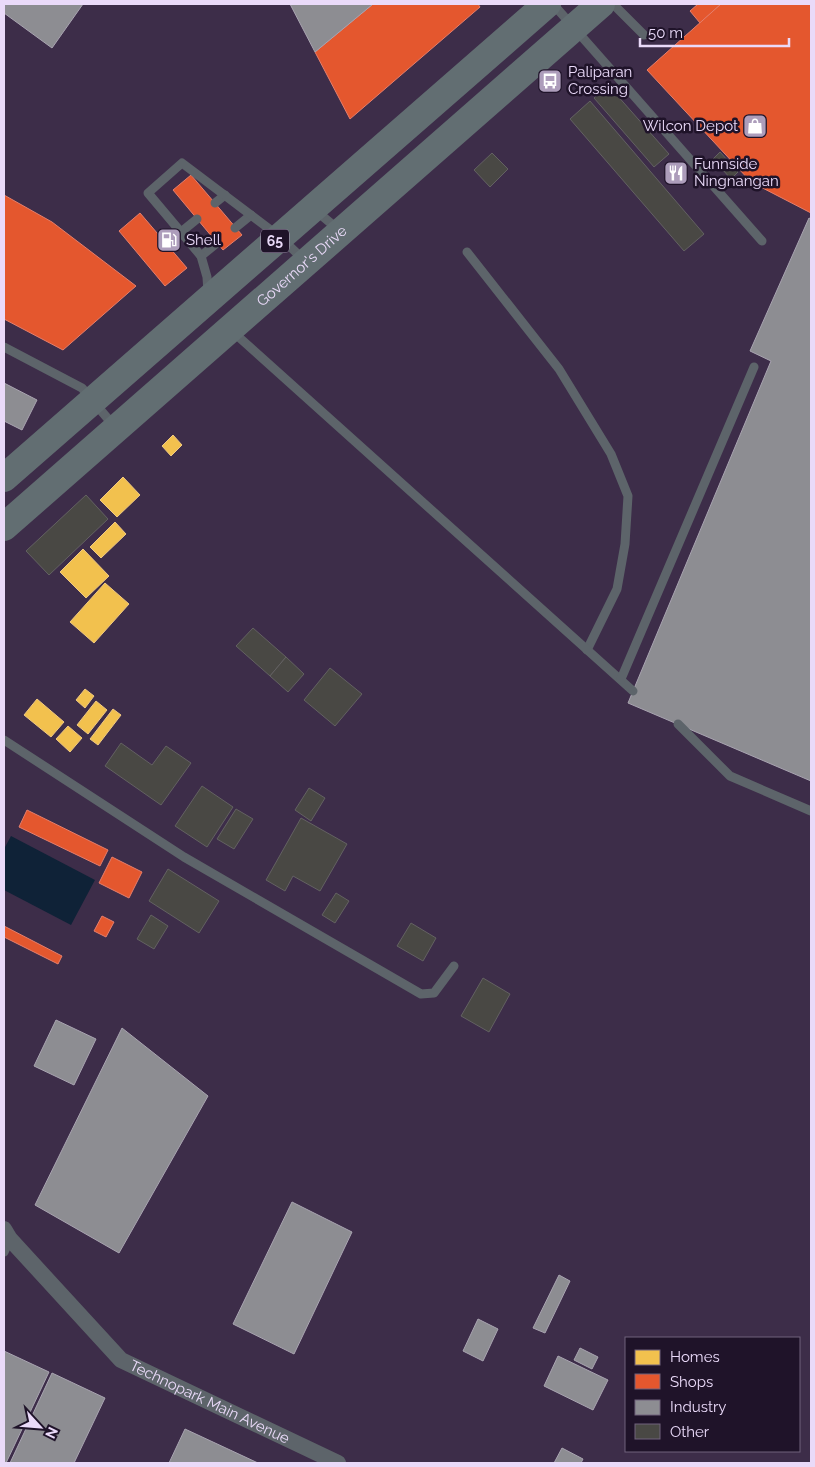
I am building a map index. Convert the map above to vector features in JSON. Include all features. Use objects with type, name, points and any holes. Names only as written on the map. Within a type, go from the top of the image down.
[{"type":"highway","name":"65","points":[[4,478],[547,4]]},
{"type":"highway","name":"Governor's Drive","points":[[4,527],[601,4]]},
{"type":"street","name":"Technopark Main Avenue","points":[[5,1239],[121,1360],[338,1463]]},
{"type":"lane","points":[[552,4],[762,241]]},
{"type":"lane","points":[[613,4],[644,36]]},
{"type":"lane","points":[[208,299],[207,277],[201,256],[148,193],[182,163],[280,237],[306,262]]},
{"type":"lane","points":[[215,203],[224,195]]},
{"type":"lane","points":[[312,208],[341,231]]},
{"type":"lane","points":[[235,228],[250,214]]},
{"type":"lane","points":[[181,232],[197,218]]},
{"type":"lane","points":[[201,256],[217,243]]},
{"type":"lane","points":[[467,252],[559,369],[611,454],[628,496],[625,544],[616,589],[587,650]]},
{"type":"lane","points":[[230,329],[633,691]]},
{"type":"lane","points":[[4,347],[82,388],[116,429]]},
{"type":"lane","points":[[620,679],[754,367]]},
{"type":"lane","points":[[678,724],[730,776],[811,811]]},
{"type":"lane","points":[[4,740],[184,857],[421,994],[434,993],[454,966]]},
{"type":"water","points":[[11,836],[95,880],[71,925],[4,890],[4,849]]},
{"type":"building: Homes","points":[[173,435],[182,445],[171,456],[162,446]]},
{"type":"building: Homes","points":[[123,477],[140,495],[117,517],[100,500]]},
{"type":"building: Homes","points":[[115,522],[126,534],[101,558],[90,547]]},
{"type":"building: Homes","points":[[83,549],[109,576],[86,598],[60,572]]},
{"type":"building: Homes","points":[[105,583],[129,604],[94,643],[70,622]]},
{"type":"building: Homes","points":[[85,689],[94,696],[85,708],[76,700]]},
{"type":"building: Homes","points":[[37,699],[64,722],[51,737],[24,715]]},
{"type":"building: Homes","points":[[96,701],[107,710],[88,734],[77,725]]},
{"type":"building: Homes","points":[[113,709],[121,715],[98,745],[90,739]]},
{"type":"building: Homes","points":[[68,726],[82,738],[70,752],[56,739]]},
{"type":"building: Shops","points":[[373,4],[478,4],[480,7],[350,119],[315,52]]},
{"type":"building: Shops","points":[[698,4],[721,4],[700,23],[690,11]]},
{"type":"building: Shops","name":"Wilcon Depot","points":[[721,4],[811,4],[811,213],[751,182],[647,70]]},
{"type":"building: Shops","points":[[191,175],[242,235],[223,250],[173,190]]},
{"type":"building: Shops","points":[[4,195],[52,222],[136,286],[63,350],[4,319]]},
{"type":"building: Shops","points":[[140,213],[187,268],[165,286],[119,231]]},
{"type":"building: Shops","points":[[27,810],[108,850],[100,866],[19,827]]},
{"type":"building: Shops","points":[[112,857],[142,872],[129,898],[99,883]]},
{"type":"building: Shops","points":[[102,916],[114,922],[106,937],[94,931]]},
{"type":"building: Shops","points":[[4,926],[62,956],[58,964],[4,937]]},
{"type":"building: Industry","points":[[4,4],[83,4],[52,48],[4,13]]},
{"type":"building: Industry","points":[[290,4],[373,4],[315,52]]},
{"type":"building: Industry","points":[[809,218],[811,219],[811,781],[628,703],[771,361],[750,351]]},
{"type":"building: Industry","points":[[4,383],[37,400],[22,430],[4,421]]},
{"type":"building: Industry","points":[[56,1020],[96,1039],[74,1085],[34,1066]]},
{"type":"building: Industry","points":[[122,1028],[208,1096],[119,1253],[35,1205]]},
{"type":"building: Industry","points":[[292,1202],[352,1232],[294,1354],[233,1324]]},
{"type":"building: Industry","points":[[559,1275],[570,1281],[545,1333],[533,1328]]},
{"type":"building: Industry","points":[[478,1319],[498,1329],[483,1361],[463,1351]]},
{"type":"building: Industry","points":[[580,1348],[598,1357],[592,1369],[574,1360]]},
{"type":"building: Industry","points":[[4,1351],[49,1372],[6,1463],[4,1463]]},
{"type":"building: Industry","points":[[558,1356],[608,1380],[593,1410],[544,1386]]},
{"type":"building: Industry","points":[[52,1373],[105,1398],[74,1463],[10,1463]]},
{"type":"building: Industry","points":[[185,1429],[258,1463],[169,1463]]},
{"type":"building: Industry","points":[[562,1448],[583,1459],[581,1463],[554,1463]]},
{"type":"building: Other","points":[[608,85],[669,154],[654,167],[594,98]]},
{"type":"building: Other","points":[[590,101],[704,234],[684,251],[570,119]]},
{"type":"building: Other","points":[[720,152],[738,172],[731,179],[713,159]]},
{"type":"building: Other","points":[[492,153],[508,169],[490,187],[474,170]]},
{"type":"building: Other","points":[[86,495],[108,519],[49,575],[26,551]]},
{"type":"building: Other","points":[[253,628],[286,657],[270,676],[236,646]]},
{"type":"building: Other","points":[[286,657],[304,674],[288,692],[270,676]]},
{"type":"building: Other","points":[[330,668],[362,694],[335,726],[304,700]]},
{"type":"building: Other","points":[[121,743],[152,765],[166,746],[191,763],[161,805],[105,766]]},
{"type":"building: Other","points":[[202,786],[233,807],[207,847],[175,826]]},
{"type":"building: Other","points":[[309,788],[325,798],[311,821],[295,810]]},
{"type":"building: Other","points":[[236,809],[253,819],[234,849],[217,839]]},
{"type":"building: Other","points":[[301,818],[347,844],[320,891],[293,876],[285,891],[266,880]]},
{"type":"building: Other","points":[[168,869],[219,901],[199,933],[149,901]]},
{"type":"building: Other","points":[[336,893],[349,901],[335,923],[322,915]]},
{"type":"building: Other","points":[[151,915],[168,926],[154,949],[137,939]]},
{"type":"building: Other","points":[[411,923],[436,938],[423,961],[397,946]]},
{"type":"building: Other","points":[[483,978],[510,994],[489,1032],[461,1016]]},
{"type":"place","name":"Paliparan Crossing","points":[[550,81]]},
{"type":"place","name":"Wilcon Depot","points":[[755,126]]},
{"type":"place","name":"Funnside Ningnangan","points":[[676,173]]},
{"type":"place","name":"Shell","points":[[169,240]]}]
